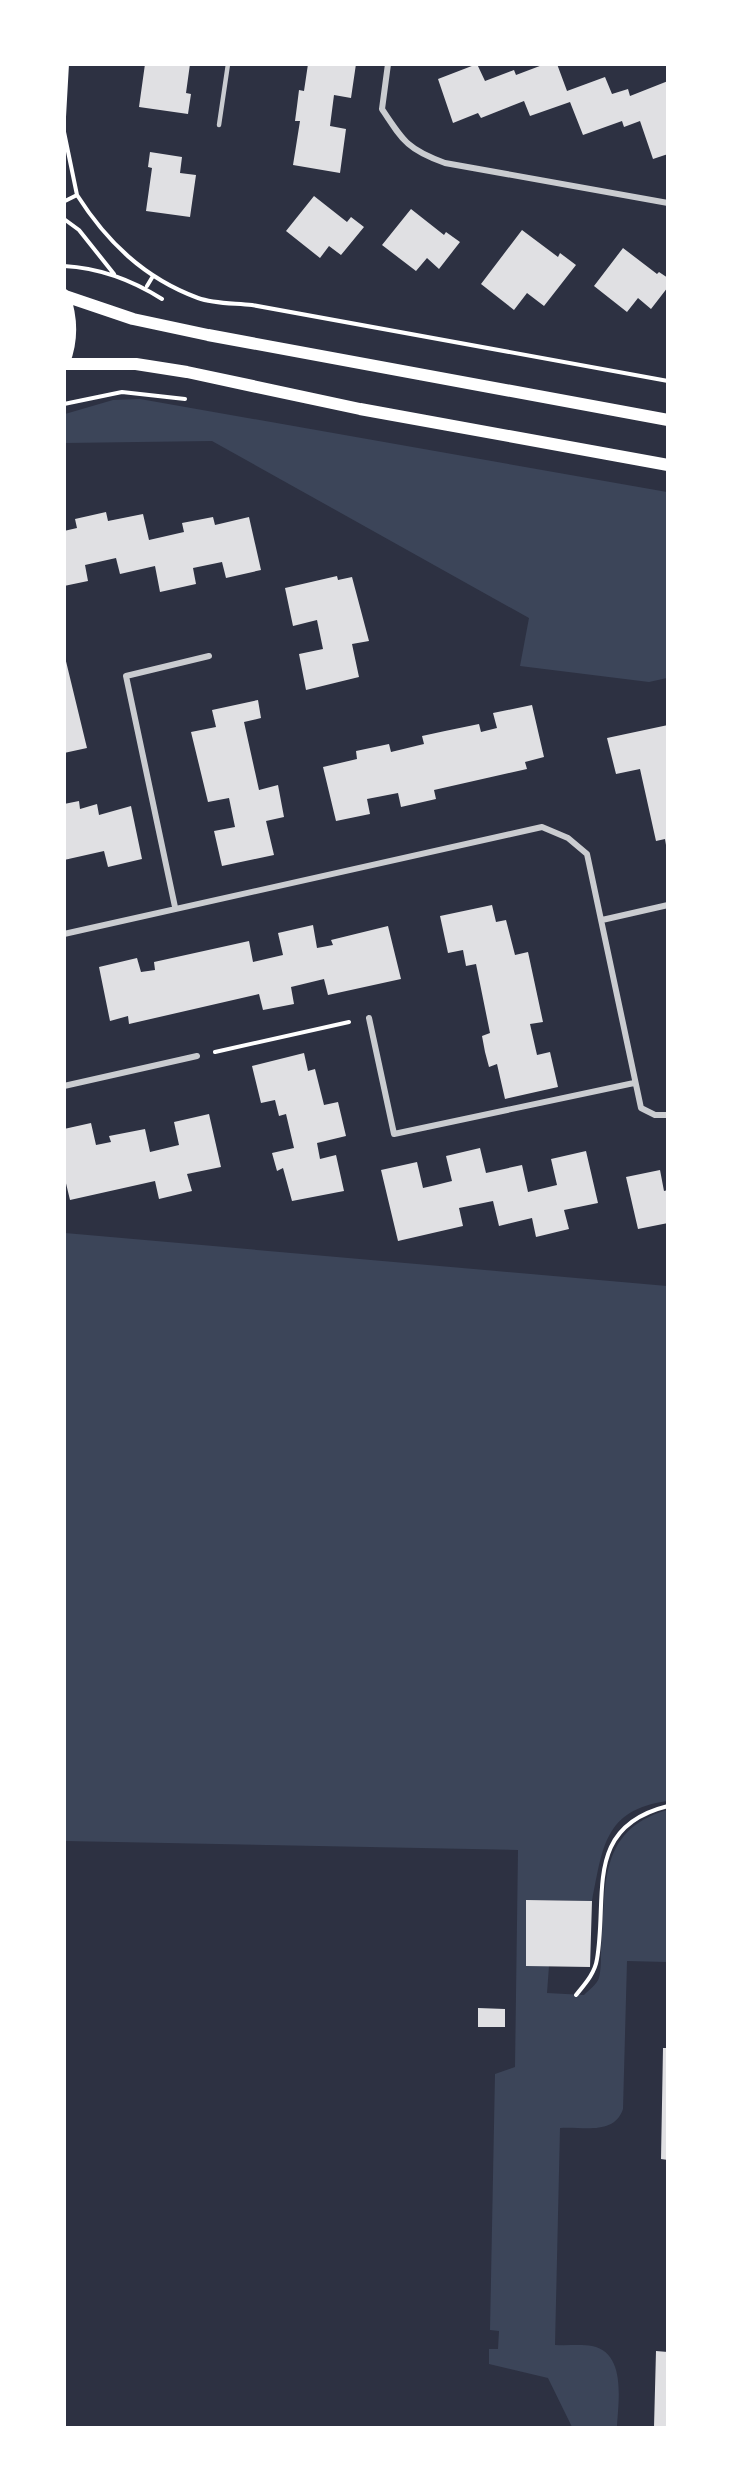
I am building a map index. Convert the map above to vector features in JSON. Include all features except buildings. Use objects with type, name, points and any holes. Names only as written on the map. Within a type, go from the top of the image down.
[{"type":"main road","points":[[65,296],[71,316],[71,337],[64,363],[127,364],[187,372],[360,409],[668,465]]},
{"type":"main road","points":[[65,296],[133,320],[668,420]]},
{"type":"street","points":[[388,64],[382,109],[404,142],[425,156],[445,163],[668,203]]},
{"type":"street","points":[[175,907],[126,676],[209,656]]},
{"type":"street","points":[[64,933],[542,826],[568,838],[587,854],[641,1108],[655,1115],[668,1115]]},
{"type":"street","points":[[602,920],[668,905]]},
{"type":"street","points":[[369,1018],[394,1134],[634,1083]]},
{"type":"street","points":[[64,1086],[197,1056]]},
{"type":"lane","points":[[219,125],[228,64]]},
{"type":"path","points":[[64,117],[67,64]]},
{"type":"path","points":[[64,132],[77,195],[98,228],[129,259],[153,276],[199,298],[252,305],[668,381]]},
{"type":"path","points":[[65,201],[77,195]]},
{"type":"path","points":[[64,219],[79,230],[114,275],[90,268],[64,266]]},
{"type":"path","points":[[147,286],[153,276]]},
{"type":"path","points":[[64,404],[122,392]]},
{"type":"path","points":[[197,1056],[369,1018]]},
{"type":"path","points":[[576,1995],[590,1977],[597,1960],[600,1885],[614,1842],[636,1816],[668,1806]]},
{"type":"shaded area","points":[[140,399],[667,492],[667,678],[649,682],[520,666],[529,618],[212,441],[65,443],[65,414],[113,400]]},
{"type":"shaded area","points":[[65,1233],[667,1286],[667,1801],[646,1806],[630,1813],[618,1822],[604,1848],[592,1901],[526,1900],[526,1966],[549,1966],[547,1993],[584,1995],[599,1978],[606,1885],[609,1865],[616,1848],[627,1832],[644,1820],[667,1810],[667,1962],[627,1961],[623,2109],[619,2117],[605,2126],[560,2128],[555,2345],[592,2346],[611,2358],[618,2380],[617,2427],[572,2427],[548,2378],[489,2364],[489,2349],[498,2349],[499,2331],[490,2330],[495,2074],[515,2067],[518,1850],[65,1841]]}]
